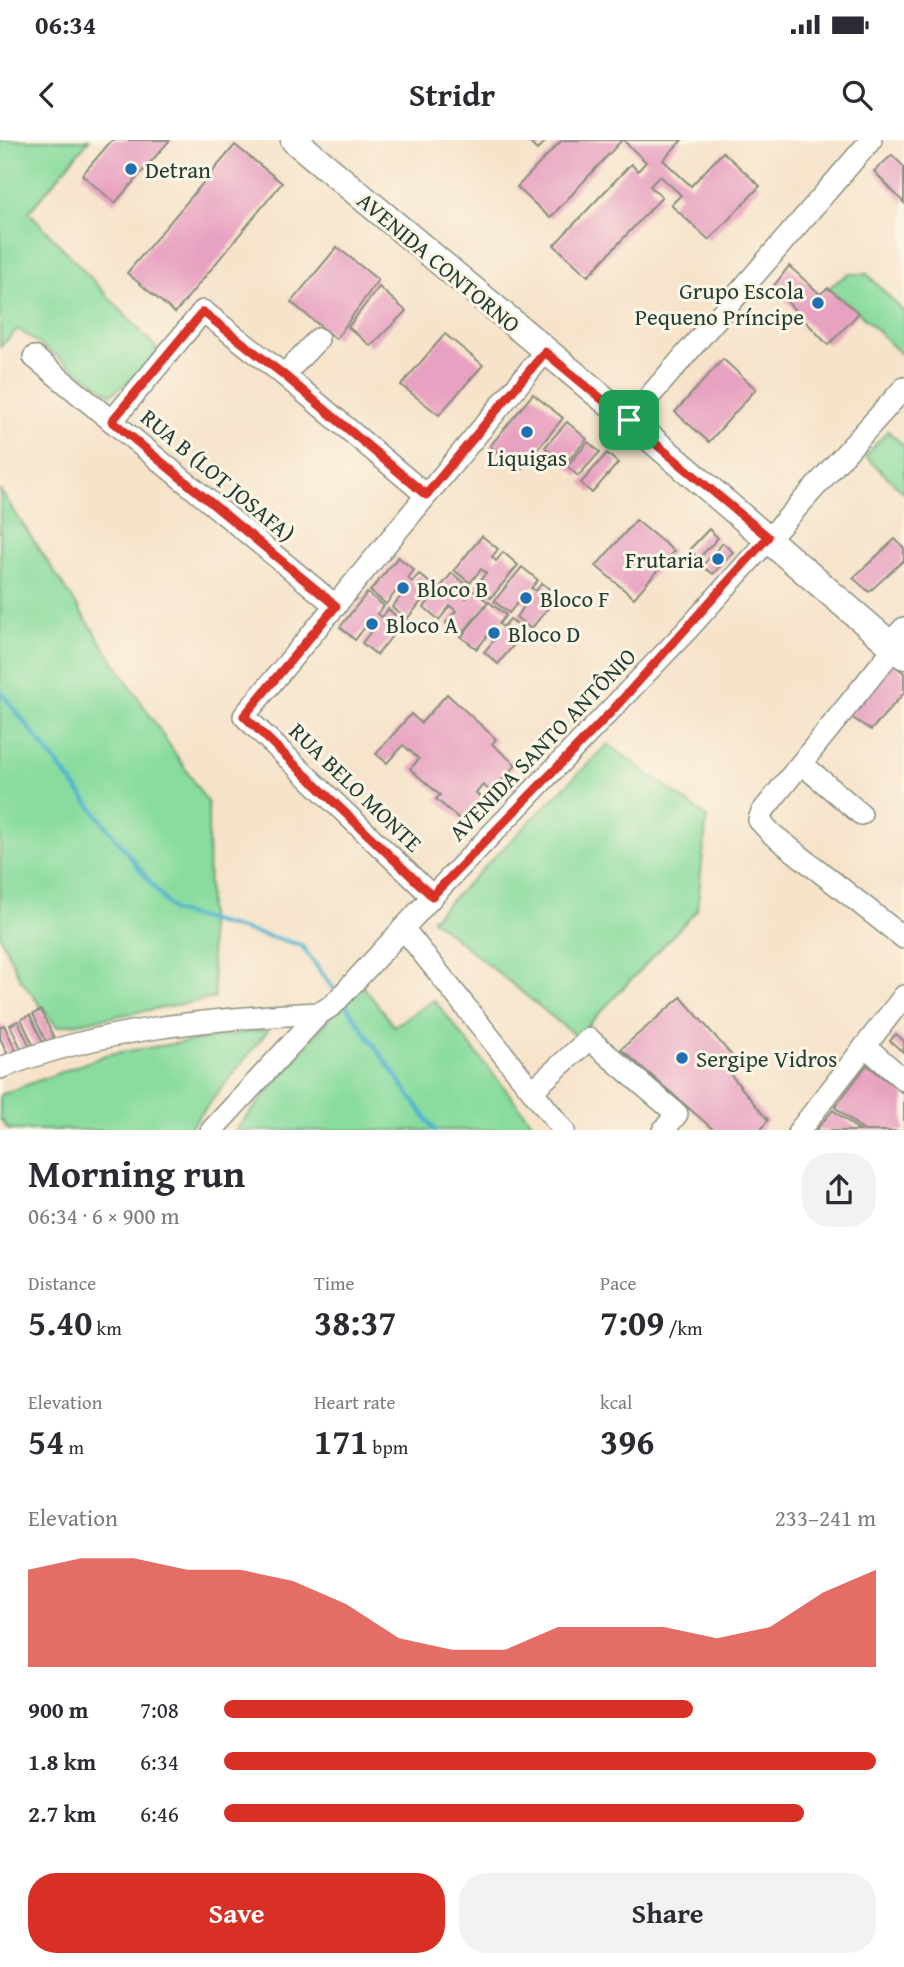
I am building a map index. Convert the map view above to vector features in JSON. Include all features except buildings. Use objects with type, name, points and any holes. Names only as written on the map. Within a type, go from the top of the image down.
[{"type":"main road","name":"AVENIDA CONTORNO","points":[[294,140],[898,644]]},
{"type":"street","points":[[629,420],[871,140]]},
{"type":"street","points":[[112,421],[203,312],[284,375],[426,495]]},
{"type":"street","points":[[284,375],[318,339]]},
{"type":"street","points":[[336,606],[545,352]]},
{"type":"street","name":"RUA B (LOT JOSAFA)","points":[[34,357],[336,606]]},
{"type":"street","name":"AVENIDA SANTO ANTÔNIO","points":[[211,1130],[320,1013],[332,1005],[432,896],[611,712],[904,387]]},
{"type":"street","name":"RUA BELO MONTE","points":[[336,606],[244,716],[432,896]]},
{"type":"street","points":[[898,644],[762,812],[760,823],[904,938]]},
{"type":"street","points":[[802,764],[861,814]]},
{"type":"street","points":[[403,928],[564,1130]]},
{"type":"street","points":[[799,1130],[904,996]]},
{"type":"street","points":[[0,1068],[64,1047],[145,1028],[210,1019],[320,1013]]},
{"type":"street","points":[[533,1090],[589,1039],[677,1114],[663,1130]]},
{"type":"street","points":[[865,1046],[904,1080]]},
{"type":"green space","points":[[0,140],[89,140],[29,212],[157,349],[143,372],[111,394],[18,329],[0,347]]},
{"type":"green space","points":[[848,274],[867,274],[904,312],[903,356],[859,313],[828,288]]},
{"type":"green space","points":[[888,431],[904,446],[904,493],[865,456]]},
{"type":"green space","points":[[0,490],[208,803],[209,930],[215,998],[57,1027],[20,979],[0,936]]},
{"type":"green space","points":[[608,744],[707,817],[697,910],[577,1037],[432,919]]},
{"type":"green space","points":[[360,982],[394,1026],[434,1000],[538,1130],[236,1130]]},
{"type":"green space","points":[[269,1029],[188,1130],[9,1130],[0,1119],[0,1095],[109,1054]]},
{"type":"waterway","points":[[0,691],[173,911],[301,945],[335,991]]},
{"type":"waterway","points":[[345,1004],[434,1130]]},
{"type":"place","name":"Detran","points":[[131,169]]},
{"type":"place","name":"Grupo Escola Pequeno Príncipe","points":[[818,303]]},
{"type":"place","name":"Liquigas","points":[[527,432]]},
{"type":"place","name":"Frutaria","points":[[718,559]]},
{"type":"place","name":"Bloco B","points":[[403,588]]},
{"type":"place","name":"Bloco F","points":[[526,598]]},
{"type":"place","name":"Bloco A","points":[[372,624]]},
{"type":"place","name":"Bloco D","points":[[494,633]]},
{"type":"place","name":"Sergipe Vidros","points":[[682,1058]]},
{"type":"route","points":[[203,312],[284,375],[426,495],[545,352],[629,420],[768,537],[611,712],[432,896],[244,716],[336,606],[112,421],[203,312]]}]
